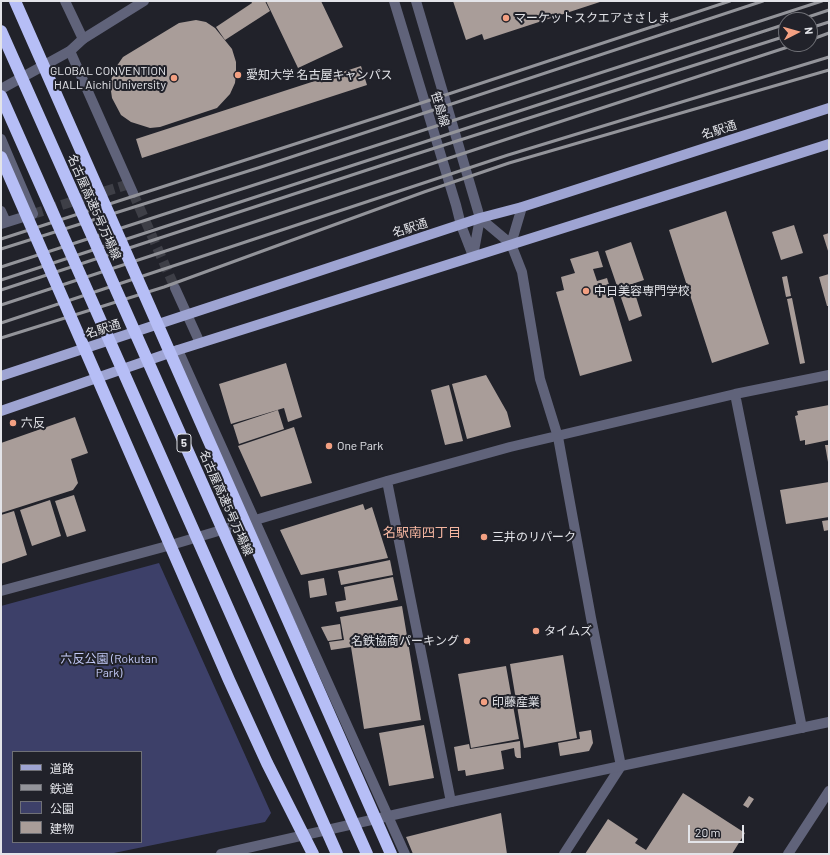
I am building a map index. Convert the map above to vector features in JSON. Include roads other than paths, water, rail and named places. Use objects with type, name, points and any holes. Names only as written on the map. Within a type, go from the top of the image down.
[{"type":"highway","points":[[15,1],[392,854]]},
{"type":"highway","name":"名古屋高速5号万場線","points":[[1,31],[367,854]]},
{"type":"highway","name":"5","points":[[1,96],[337,854]]},
{"type":"highway","points":[[1,157],[229,680],[267,763],[313,854]]},
{"type":"main road","name":"名駅通","points":[[1,376],[480,218],[522,208],[829,108]]},
{"type":"main road","points":[[1,411],[178,350],[829,144]]},
{"type":"street","points":[[65,1],[83,39]]},
{"type":"street","points":[[1,90],[70,51],[83,39],[144,1]]},
{"type":"street","name":"笹島線","points":[[394,1],[461,225],[473,256]]},
{"type":"street","name":"笹島線","points":[[416,1],[480,218]]},
{"type":"street","points":[[70,51],[133,193]]},
{"type":"street","points":[[1,139],[33,214],[4,223],[1,211]]},
{"type":"street","points":[[511,244],[522,208]]},
{"type":"street","points":[[473,256],[480,218],[511,244],[522,272],[540,379],[558,437],[591,618],[621,766],[564,854]]},
{"type":"street","points":[[175,288],[200,343]]},
{"type":"street","points":[[178,350],[405,854]]},
{"type":"street","points":[[1,591],[171,545],[387,481],[558,437],[735,394],[829,375]]},
{"type":"street","points":[[100,378],[171,545],[309,854]]},
{"type":"street","points":[[735,394],[802,728]]},
{"type":"street","points":[[387,481],[450,802]]},
{"type":"street","points":[[221,854],[450,802],[829,722]]},
{"type":"street","points":[[788,854],[829,791]]},
{"type":"tunnel","points":[[33,214],[129,184]]},
{"type":"tunnel","points":[[133,193],[175,288]]},
{"type":"railway","points":[[1,239],[397,111],[730,1]]},
{"type":"railway","points":[[1,249],[261,167],[763,1]]},
{"type":"railway","points":[[1,267],[822,1]]},
{"type":"railway","points":[[818,14],[829,10]]},
{"type":"railway","points":[[818,25],[829,22]]},
{"type":"railway","points":[[1,280],[778,27]]},
{"type":"railway","points":[[818,37],[829,33]]},
{"type":"railway","points":[[1,290],[413,155],[778,39]]},
{"type":"railway","points":[[1,305],[778,50]]},
{"type":"railway","points":[[1,323],[508,155],[829,57]]},
{"type":"railway","points":[[1,338],[164,287],[424,192],[509,163],[829,70]]},
{"type":"place","name":"マーケットスクエアささしま","points":[[506,18]]},
{"type":"place","name":"愛知大学 名古屋キャンパス","points":[[238,75]]},
{"type":"place","name":"GLOBAL CONVENTION HALL Aichi University","points":[[174,78]]},
{"type":"place","name":"中日美容専門学校","points":[[586,291]]},
{"type":"place","name":"六反","points":[[13,423]]},
{"type":"place","name":"One Park","points":[[329,446]]},
{"type":"place","name":"三井のリパーク","points":[[484,537]]},
{"type":"place","name":"タイムズ","points":[[536,631]]},
{"type":"place","name":"名鉄協商パーキング","points":[[467,641]]},
{"type":"place","name":"印藤産業","points":[[484,702]]},
{"type":"district","name":"名駅南四丁目","points":[[422,533]]},
{"type":"park label","name":"六反公園 (Rokutan Park)","points":[[109,666]]}]
